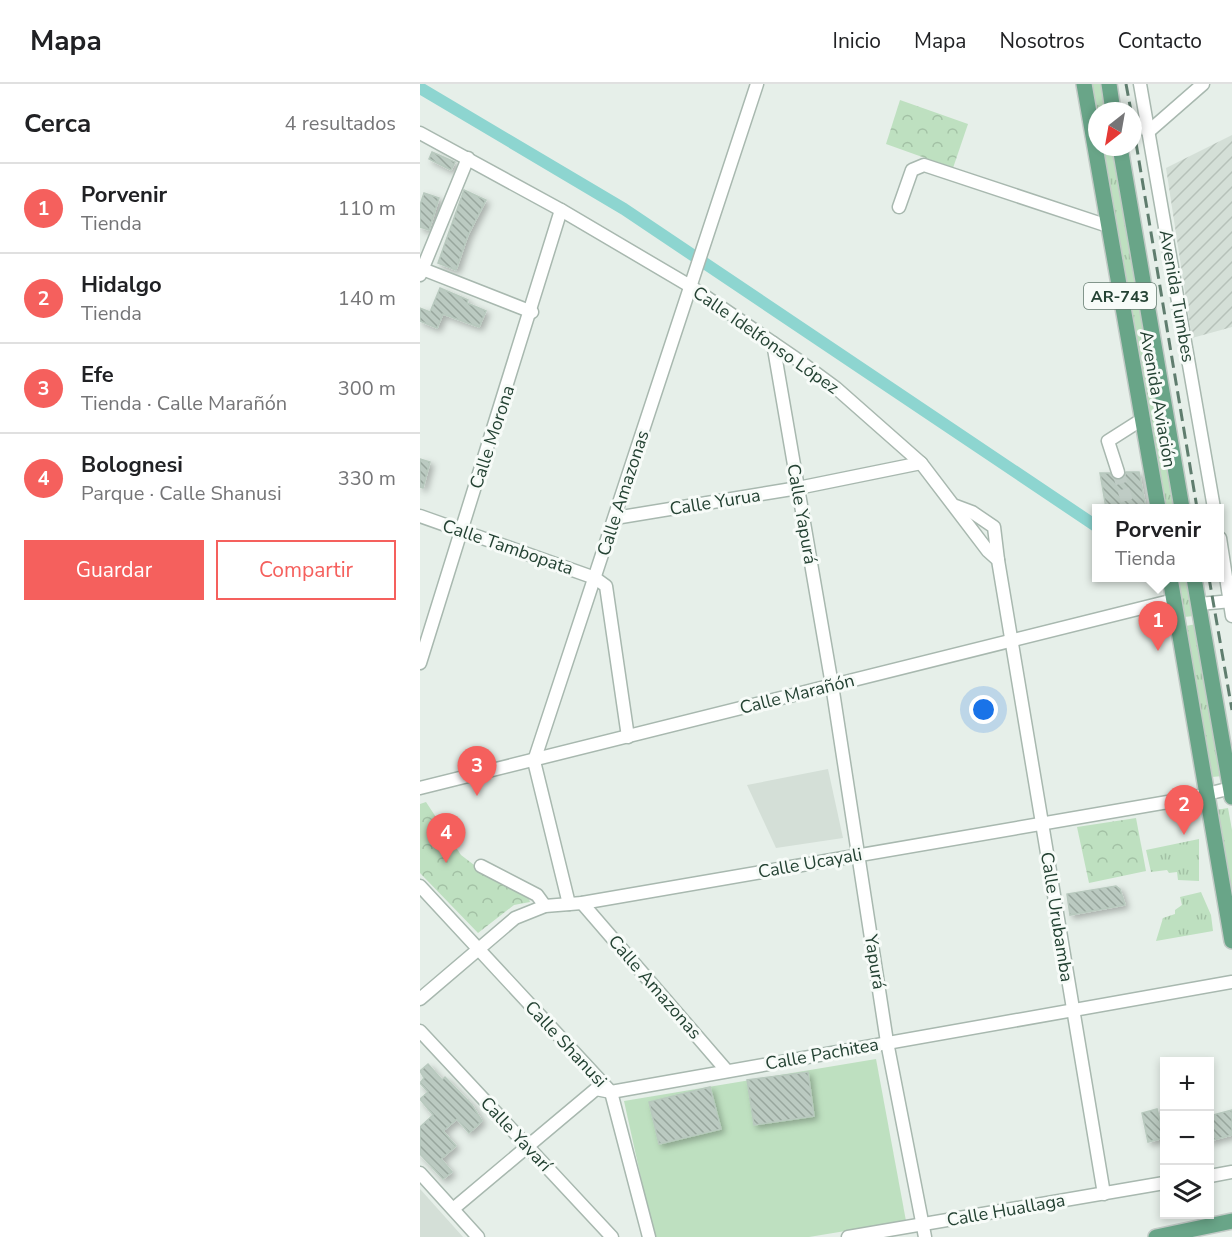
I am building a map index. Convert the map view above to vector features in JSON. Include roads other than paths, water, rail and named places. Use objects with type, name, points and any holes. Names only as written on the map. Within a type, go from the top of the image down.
[{"type":"main road","name":"Avenida Aviación","points":[[1084,84],[1157,504]]},
{"type":"main road","points":[[1109,84],[1112,102]]},
{"type":"main road","name":"Avenida Aviación","points":[[1122,156],[1181,504]]},
{"type":"main road","points":[[1171,582],[1232,941]]},
{"type":"main road","points":[[1197,582],[1231,793]]},
{"type":"main road","points":[[1206,1228],[1232,1214]]},
{"type":"main road","points":[[1156,1237],[1232,1221]]},
{"type":"street","name":"Calle Amazonas","points":[[534,760],[757,84]]},
{"type":"street","name":"Avenida Tumbes","points":[[1140,84],[1213,504]]},
{"type":"street","points":[[1148,132],[1203,84]]},
{"type":"street","name":"Calle Idelfonso López","points":[[420,133],[561,210],[690,286],[836,388],[921,464],[956,506],[988,551],[998,560]]},
{"type":"street","points":[[468,158],[421,271],[532,312]]},
{"type":"street","points":[[899,207],[912,170],[924,165],[1108,226]]},
{"type":"street","name":"Calle Morona","points":[[420,663],[532,312],[561,210]]},
{"type":"street","name":"Calle Yapurá","points":[[773,343],[832,685]]},
{"type":"street","points":[[1118,472],[1108,441],[1141,420]]},
{"type":"street","name":"Calle Yurua","points":[[615,518],[798,488],[921,464]]},
{"type":"street","points":[[956,506],[972,512],[994,527],[1013,639]]},
{"type":"street","name":"Calle Tambopata","points":[[420,516],[595,578]]},
{"type":"street","points":[[1225,568],[1232,616]]},
{"type":"street","points":[[595,578],[606,586],[627,737]]},
{"type":"street","name":"Calle Marañón","points":[[420,788],[1174,600]]},
{"type":"street","points":[[1199,604],[1231,602]]},
{"type":"street","name":"Calle Urubamba","points":[[1013,639],[1104,1194]]},
{"type":"street","name":"Yapurá","points":[[832,685],[887,1042],[925,1237]]},
{"type":"street","points":[[534,760],[569,904]]},
{"type":"street","name":"Calle Ucayali","points":[[420,999],[506,923],[545,906],[582,903],[1042,824],[1191,798],[1208,792],[1231,793]]},
{"type":"street","points":[[481,866],[537,896],[545,906]]},
{"type":"street","name":"Calle Shanusi","points":[[420,886],[611,1092],[649,1237]]},
{"type":"street","name":"Calle Amazonas","points":[[582,903],[727,1071]]},
{"type":"street","name":"Calle Pachitea","points":[[453,1209],[596,1089],[611,1092],[1232,982]]},
{"type":"street","name":"Calle Yavarí","points":[[420,1031],[612,1237]]},
{"type":"street","points":[[1214,1175],[1232,1172]]},
{"type":"street","points":[[420,1173],[478,1237]]},
{"type":"street","name":"Calle Huallaga","points":[[848,1237],[1160,1184]]},
{"type":"waterway","points":[[420,88],[624,209],[1092,523]]},
{"type":"tunnel","points":[[1118,472],[1128,504]]},
{"type":"railway","points":[[1126,84],[1129,102]]},
{"type":"railway","points":[[1138,156],[1196,504]]},
{"type":"railway","points":[[1210,582],[1232,710]]},
{"type":"place","name":"Porvenir","points":[[1158,651]]},
{"type":"place","name":"Efe","points":[[477,796]]},
{"type":"place","name":"Hidalgo","points":[[1184,835]]},
{"type":"place","name":"Bolognesi","points":[[446,863]]}]
